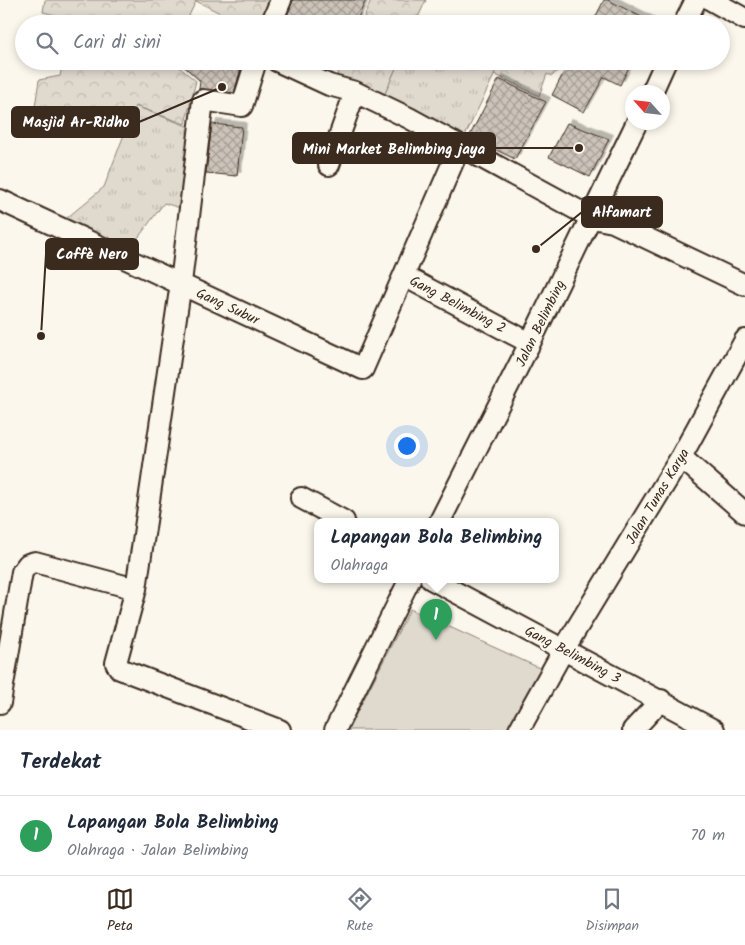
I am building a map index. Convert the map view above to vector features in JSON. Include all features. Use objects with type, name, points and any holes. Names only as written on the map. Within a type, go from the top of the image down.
[{"type":"street","points":[[275,15],[282,0]]},
{"type":"street","points":[[688,15],[696,0]]},
{"type":"street","points":[[711,0],[745,19]]},
{"type":"street","points":[[253,70],[242,106],[204,100],[181,283],[136,589],[116,663],[118,666],[280,730]]},
{"type":"street","points":[[296,70],[329,85],[355,92],[409,118],[592,218],[613,222],[745,285]]},
{"type":"street","points":[[655,85],[662,70]]},
{"type":"street","points":[[329,164],[355,92]]},
{"type":"street","name":"Jalan Belimbing","points":[[442,518],[592,218],[633,130]]},
{"type":"street","name":"Gang Belimbing 2","points":[[460,146],[404,276],[530,343]]},
{"type":"street","name":"Gang Subur","points":[[0,200],[181,283],[363,370],[404,276]]},
{"type":"street","name":"Jalan Tunas Karya","points":[[519,730],[564,649],[681,457],[745,340]]},
{"type":"street","points":[[681,457],[745,513]]},
{"type":"street","points":[[301,498],[338,518]]},
{"type":"street","points":[[0,703],[22,572],[28,564],[35,562],[136,589]]},
{"type":"street","points":[[334,730],[408,583]]},
{"type":"street","name":"Gang Belimbing 3","points":[[439,583],[661,700],[714,730]]},
{"type":"street","points":[[634,730],[661,700]]},
{"type":"green space","points":[[45,0],[275,0],[269,15],[224,15],[196,1],[189,15],[55,15],[43,12]]},
{"type":"green space","points":[[371,0],[426,0],[419,15],[365,15]]},
{"type":"green space","points":[[61,70],[183,70],[196,81],[185,124],[136,106],[125,129],[35,107],[39,80],[60,76]]},
{"type":"green space","points":[[340,70],[395,70],[383,98],[336,77]]},
{"type":"green space","points":[[395,70],[497,70],[463,140],[383,98]]},
{"type":"green space","points":[[496,70],[559,70],[552,76],[547,74],[539,96],[494,74]]},
{"type":"green space","points":[[135,106],[200,131],[190,211],[164,203],[129,250],[62,222],[104,187]]},
{"type":"green space","points":[[410,609],[546,671],[512,730],[348,730]]},
{"type":"building","points":[[293,0],[366,0],[359,15],[287,15]]},
{"type":"building","points":[[604,0],[608,0],[637,15],[596,15]]},
{"type":"building","points":[[188,70],[240,70],[234,93],[199,89],[200,81]]},
{"type":"building","points":[[565,70],[628,70],[620,85],[604,77],[584,112],[552,95]]},
{"type":"building","points":[[499,79],[546,102],[515,159],[469,137]]},
{"type":"building","points":[[567,123],[609,139],[590,177],[549,157]]},
{"type":"building","points":[[212,124],[242,127],[237,176],[206,173]]},
{"type":"place","name":"Masjid Ar-Ridho","points":[[222,87]]},
{"type":"place","name":"Mini Market Belimbing jaya","points":[[579,148]]},
{"type":"place","name":"Alfamart","points":[[536,249]]},
{"type":"place","name":"Caffè Nero","points":[[41,336]]},
{"type":"place","name":"Lapangan Bola Belimbing","points":[[436,640]]}]
